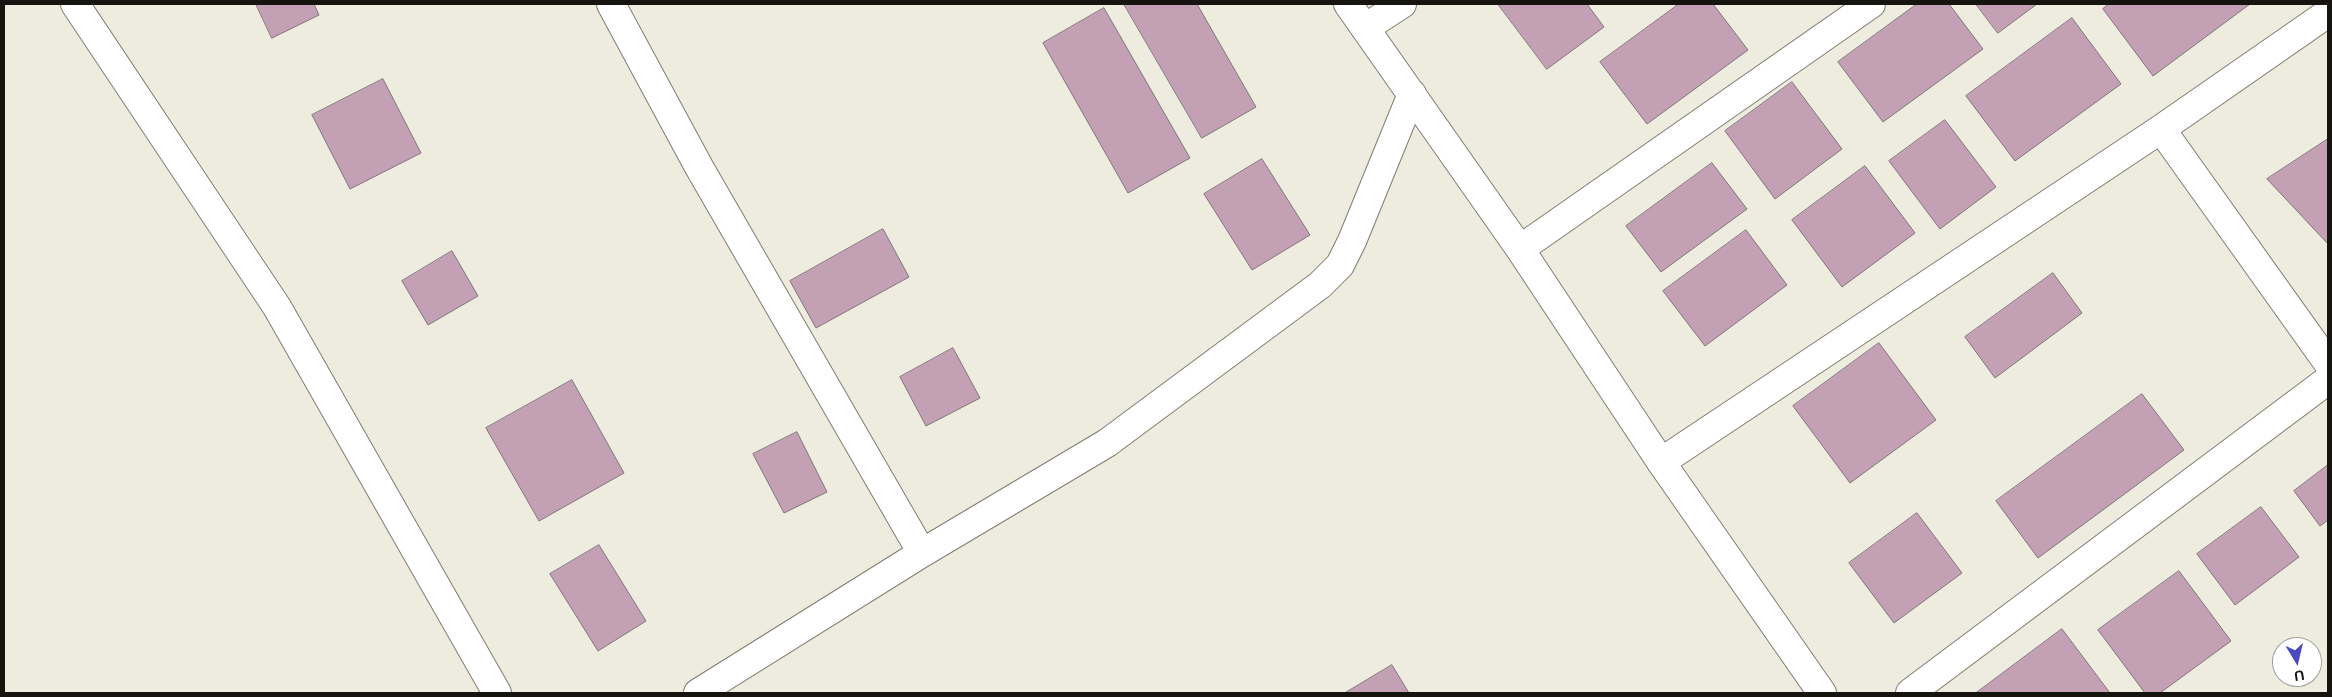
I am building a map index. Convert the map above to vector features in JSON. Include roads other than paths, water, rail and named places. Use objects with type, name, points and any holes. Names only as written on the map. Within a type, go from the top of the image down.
[{"type":"street","points":[[75,4],[277,306],[498,693]]},
{"type":"street","points":[[611,4],[699,167],[922,553]]},
{"type":"street","points":[[1348,4],[1520,249],[1661,462],[1822,693]]},
{"type":"street","points":[[1365,28],[1402,4]]},
{"type":"street","points":[[1520,249],[1871,4]]},
{"type":"street","points":[[1661,462],[2161,130],[2328,13]]},
{"type":"street","points":[[698,693],[922,553],[1107,443],[1320,285],[1340,265],[1352,242],[1412,94]]},
{"type":"street","points":[[2161,130],[2328,363]]},
{"type":"street","points":[[1910,693],[2328,380]]}]
